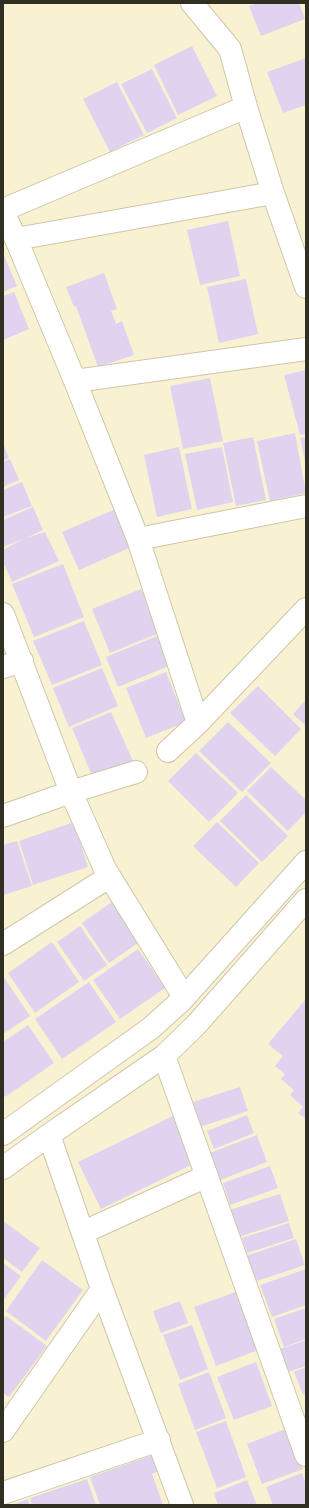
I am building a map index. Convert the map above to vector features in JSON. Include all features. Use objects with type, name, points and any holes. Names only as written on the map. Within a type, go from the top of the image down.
[{"type":"street","points":[[192,3],[230,49],[246,107],[273,193],[306,287]]},
{"type":"street","points":[[198,723],[138,539],[75,381],[3,211],[246,107]]},
{"type":"street","points":[[16,239],[273,193]]},
{"type":"street","points":[[75,381],[306,349]]},
{"type":"street","points":[[138,539],[306,506]]},
{"type":"street","points":[[168,751],[198,723],[306,609]]},
{"type":"street","points":[[3,614],[12,664],[109,877],[184,997]]},
{"type":"street","points":[[3,816],[71,792],[136,772]]},
{"type":"street","points":[[3,1134],[151,1028],[184,997],[306,862]]},
{"type":"street","points":[[3,944],[109,877]]},
{"type":"street","points":[[3,1168],[164,1056],[196,1025],[306,900]]},
{"type":"street","points":[[164,1056],[306,1455]]},
{"type":"street","points":[[49,1135],[84,1232],[102,1289],[182,1505]]},
{"type":"street","points":[[84,1232],[207,1176]]},
{"type":"street","points":[[3,1431],[102,1289]]},
{"type":"street","points":[[3,1493],[159,1440]]},
{"type":"building","points":[[257,3],[299,3],[305,19],[261,36],[249,6]]},
{"type":"building","points":[[192,46],[217,96],[178,115],[154,65]]},
{"type":"building","points":[[306,58],[306,105],[283,113],[267,72]]},
{"type":"building","points":[[152,69],[177,118],[147,133],[121,84]]},
{"type":"building","points":[[117,82],[144,135],[110,152],[83,99]]},
{"type":"building","points":[[228,221],[240,276],[200,285],[187,230]]},
{"type":"building","points":[[3,253],[17,286],[3,292]]},
{"type":"building","points":[[104,273],[117,309],[111,311],[116,324],[122,321],[134,355],[98,367],[76,306],[74,307],[66,287]]},
{"type":"building","points":[[246,279],[258,334],[219,343],[207,287]]},
{"type":"building","points":[[14,292],[29,329],[3,340],[3,296]]},
{"type":"building","points":[[306,370],[306,434],[300,435],[284,375]]},
{"type":"building","points":[[210,378],[223,441],[183,449],[170,386]]},
{"type":"building","points":[[295,433],[306,493],[270,501],[257,441]]},
{"type":"building","points":[[253,437],[266,500],[236,506],[223,443]]},
{"type":"building","points":[[306,437],[306,461],[305,461],[300,438]]},
{"type":"building","points":[[3,443],[9,458],[3,460]]},
{"type":"building","points":[[179,447],[192,509],[157,517],[144,455]]},
{"type":"building","points":[[222,447],[233,502],[197,510],[185,454]]},
{"type":"building","points":[[10,459],[19,480],[3,487],[3,462]]},
{"type":"building","points":[[22,482],[32,506],[3,517],[3,490]]},
{"type":"building","points":[[33,507],[43,530],[26,538],[45,532],[59,561],[12,582],[3,561],[3,550],[23,539],[3,547],[3,520]]},
{"type":"building","points":[[118,508],[134,546],[79,570],[62,532]]},
{"type":"building","points":[[63,564],[84,617],[34,637],[12,584]]},
{"type":"building","points":[[141,589],[159,633],[110,653],[92,609]]},
{"type":"building","points":[[84,621],[102,665],[52,685],[33,641]]},
{"type":"building","points":[[157,636],[169,666],[118,687],[106,657]]},
{"type":"building","points":[[102,668],[118,706],[69,727],[53,688]]},
{"type":"building","points":[[166,672],[186,722],[146,738],[126,688]]},
{"type":"building","points":[[258,686],[301,729],[275,756],[230,713]]},
{"type":"building","points":[[306,700],[306,726],[293,714]]},
{"type":"building","points":[[111,712],[133,761],[93,778],[72,728]]},
{"type":"building","points":[[228,722],[271,763],[242,792],[199,751]]},
{"type":"building","points":[[196,753],[238,793],[209,822],[168,781]]},
{"type":"building","points":[[271,767],[306,800],[306,812],[288,831],[247,791]]},
{"type":"building","points":[[246,795],[288,836],[262,862],[220,821]]},
{"type":"building","points":[[74,822],[88,867],[33,885],[19,841]]},
{"type":"building","points":[[217,822],[259,863],[236,887],[193,846]]},
{"type":"building","points":[[17,841],[32,886],[3,895],[3,845]]},
{"type":"building","points":[[113,901],[141,941],[109,963],[82,923]]},
{"type":"building","points":[[80,926],[107,965],[84,981],[57,942]]},
{"type":"building","points":[[52,942],[79,982],[35,1013],[8,973]]},
{"type":"building","points":[[138,949],[165,988],[120,1019],[93,980]]},
{"type":"building","points":[[3,976],[30,1016],[3,1034]]},
{"type":"building","points":[[89,982],[116,1022],[62,1059],[35,1019]]},
{"type":"building","points":[[306,999],[306,1119],[298,1113],[303,1107],[290,1095],[294,1090],[281,1079],[285,1074],[275,1066],[283,1056],[268,1044]]},
{"type":"building","points":[[28,1025],[54,1063],[5,1097],[3,1094],[3,1042]]},
{"type":"building","points":[[240,1087],[248,1111],[200,1127],[193,1102]]},
{"type":"building","points":[[247,1115],[254,1133],[214,1149],[207,1131]]},
{"type":"building","points":[[173,1116],[197,1162],[101,1209],[78,1162]]},
{"type":"building","points":[[257,1135],[267,1162],[220,1180],[210,1153]]},
{"type":"building","points":[[270,1166],[278,1188],[230,1205],[223,1183]]},
{"type":"building","points":[[280,1194],[289,1221],[238,1237],[229,1210]]},
{"type":"building","points":[[3,1221],[40,1248],[22,1272],[3,1258]]},
{"type":"building","points":[[289,1223],[294,1238],[247,1253],[242,1238]]},
{"type":"building","points":[[296,1239],[305,1265],[254,1282],[246,1256]]},
{"type":"building","points":[[42,1260],[83,1290],[46,1341],[6,1311]]},
{"type":"building","points":[[3,1263],[21,1276],[3,1301]]},
{"type":"building","points":[[306,1269],[306,1305],[272,1317],[260,1285]]},
{"type":"building","points":[[244,1289],[266,1347],[216,1366],[194,1307]]},
{"type":"building","points":[[180,1301],[188,1323],[161,1333],[153,1311]]},
{"type":"building","points":[[306,1308],[306,1339],[284,1347],[274,1319]]},
{"type":"building","points":[[6,1316],[47,1346],[9,1397],[3,1393],[3,1320]]},
{"type":"building","points":[[192,1325],[208,1369],[180,1380],[163,1335]]},
{"type":"building","points":[[306,1340],[306,1366],[288,1372],[280,1349]]},
{"type":"building","points":[[256,1362],[272,1406],[234,1420],[217,1377]]},
{"type":"building","points":[[306,1367],[306,1394],[303,1395],[294,1372]]},
{"type":"building","points":[[209,1372],[226,1418],[195,1430],[178,1384]]},
{"type":"building","points":[[226,1421],[246,1477],[217,1488],[196,1432]]},
{"type":"building","points":[[288,1428],[303,1469],[262,1484],[247,1444]]},
{"type":"building","points":[[153,1455],[159,1471],[152,1474],[163,1505],[100,1505],[90,1477]]},
{"type":"building","points":[[302,1473],[306,1484],[306,1505],[273,1505],[266,1487]]},
{"type":"building","points":[[87,1479],[96,1505],[32,1505],[30,1498]]},
{"type":"building","points":[[247,1480],[257,1505],[218,1505],[214,1493]]},
{"type":"building","points":[[28,1499],[30,1505],[12,1505]]}]
